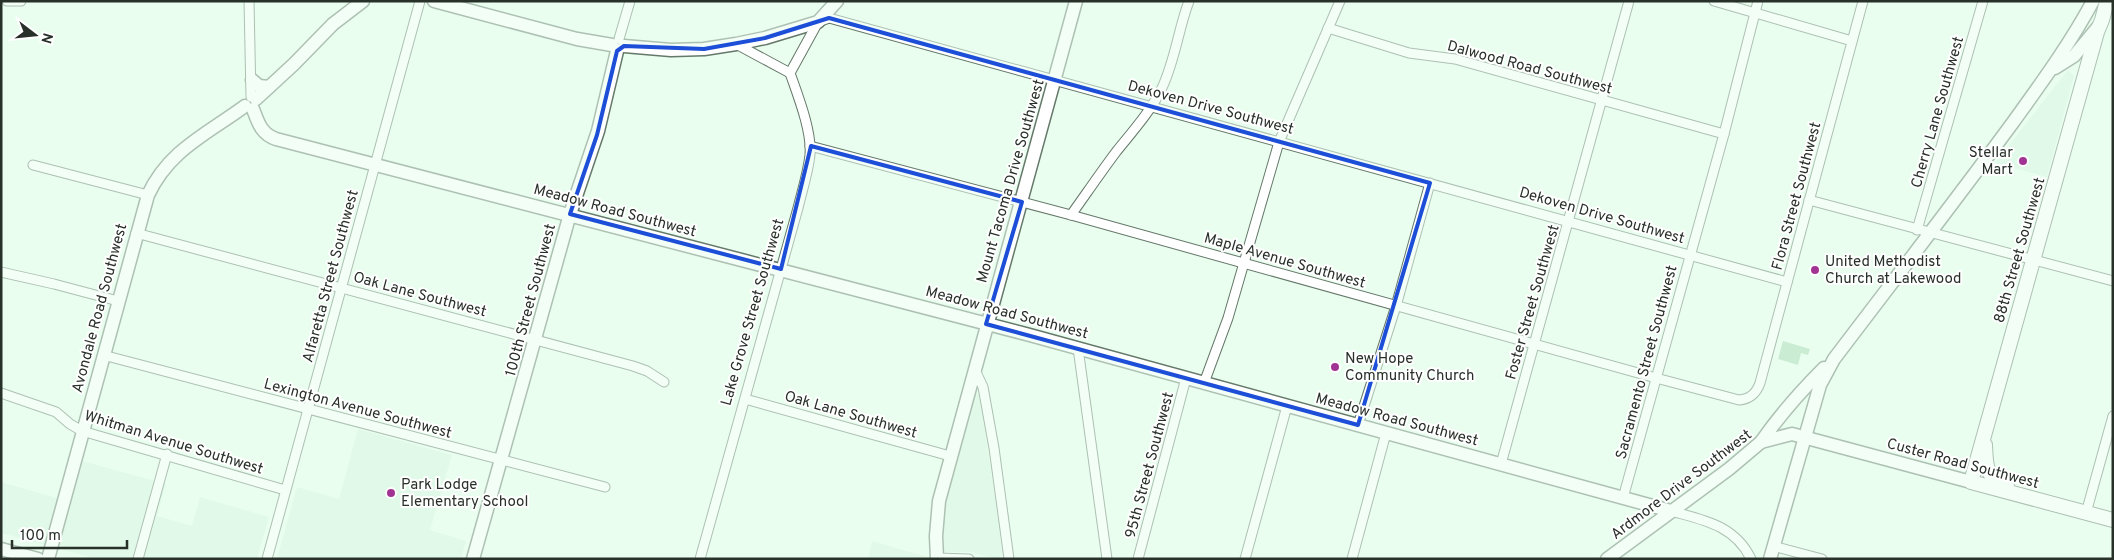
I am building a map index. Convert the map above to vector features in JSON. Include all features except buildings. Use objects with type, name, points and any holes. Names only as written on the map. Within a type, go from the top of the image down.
[{"type":"main road","points":[[2098,1],[2094,19],[2098,27]]},
{"type":"main road","points":[[2098,27],[2107,1]]},
{"type":"main road","name":"88th Street Southwest","points":[[1972,482],[2098,27]]},
{"type":"main road","points":[[1985,434],[1987,466],[1994,480],[2039,500]]},
{"type":"main road","name":"Custer Road Southwest","points":[[1972,482],[2113,520]]},
{"type":"street","points":[[7,1],[21,1]]},
{"type":"street","points":[[248,1],[252,80],[251,103]]},
{"type":"street","points":[[251,103],[294,64],[333,24],[362,1]]},
{"type":"street","name":"Alfaretta Street Southwest","points":[[267,559],[420,1]]},
{"type":"street","name":"Dekoven Drive Southwest","points":[[434,1],[577,39],[670,50],[704,49],[736,44],[764,38],[830,18],[1055,80],[1066,85],[1430,183],[1689,257],[1787,282]]},
{"type":"street","name":"100th Street Southwest","points":[[473,559],[570,214],[598,131],[630,1]]},
{"type":"street","points":[[736,44],[790,73],[818,22],[836,1]]},
{"type":"street","name":"Mount Tacoma Drive Southwest","points":[[937,558],[936,536],[939,501],[950,456],[1022,202],[1076,1]]},
{"type":"street","points":[[1071,215],[1152,107],[1162,88],[1171,63],[1189,1]]},
{"type":"street","points":[[1204,383],[1228,318],[1245,263],[1278,142],[1340,1]]},
{"type":"street","name":"Foster Street Southwest","points":[[1501,464],[1629,1]]},
{"type":"street","points":[[1714,1],[1852,40]]},
{"type":"street","name":"Sacramento Street Southwest","points":[[1623,498],[1724,134],[1758,1]]},
{"type":"street","name":"Flora Street Southwest","points":[[1753,396],[1760,383],[1862,1]]},
{"type":"street","name":"Cherry Lane Southwest","points":[[1924,231],[1983,1]]},
{"type":"street","points":[[1770,559],[1820,385],[1834,360],[1924,231],[2051,71],[2083,22],[2093,1]]},
{"type":"street","points":[[2051,71],[2074,56],[2098,27]]},
{"type":"street","name":"Dalwood Road Southwest","points":[[1328,28],[1409,53],[1455,59],[1724,134]]},
{"type":"street","name":"Lake Grove Street Southwest","points":[[700,559],[798,208],[809,160],[810,146],[800,102],[790,73]]},
{"type":"street","points":[[252,80],[259,86],[269,87]]},
{"type":"street","name":"Meadow Road Southwest","points":[[251,103],[262,130],[271,138],[570,214],[1078,348],[1706,520],[1728,530],[1741,542],[1752,559]]},
{"type":"street","name":"Avondale Road Southwest","points":[[48,559],[136,233],[148,195],[158,174],[178,153],[251,103]]},
{"type":"street","name":"Maple Avenue Southwest","points":[[810,146],[1071,215],[1656,378],[1739,400],[1753,396]]},
{"type":"street","points":[[33,165],[148,195]]},
{"type":"street","points":[[1358,425],[1396,306],[1430,183]]},
{"type":"street","points":[[1809,200],[2032,261],[2113,281]]},
{"type":"street","name":"Oak Lane Southwest","points":[[136,233],[640,368],[664,382]]},
{"type":"street","points":[[1,272],[118,301]]},
{"type":"street","points":[[1078,348],[1107,559]]},
{"type":"street","name":"Lexington Avenue Southwest","points":[[103,355],[605,487]]},
{"type":"street","points":[[1761,442],[1771,427],[1807,385],[1834,360]]},
{"type":"street","points":[[975,370],[982,387],[994,448],[1009,559]]},
{"type":"street","name":"95th Street Southwest","points":[[1138,559],[1186,378]]},
{"type":"street","name":"Whitman Avenue Southwest","points":[[1,393],[56,412],[82,431],[167,454],[286,490]]},
{"type":"street","name":"Oak Lane Southwest","points":[[745,399],[950,456]]},
{"type":"street","points":[[1245,559],[1287,406]]},
{"type":"street","points":[[2086,513],[2113,416]]},
{"type":"street","points":[[1352,559],[1386,433]]},
{"type":"street","name":"Ardmore Drive Southwest","points":[[1607,559],[1729,469],[1761,442],[1785,435],[1805,438]]},
{"type":"street","name":"Custer Road Southwest","points":[[1805,438],[1972,482]]},
{"type":"street","points":[[138,559],[167,454]]},
{"type":"street","points":[[1635,501],[1644,508],[1646,517],[1644,526],[1637,536]]},
{"type":"street","points":[[1773,546],[1822,559]]},
{"type":"street","points":[[1,549],[38,559]]},
{"type":"street","points":[[937,558],[969,559]]},
{"type":"highlighted area","points":[[829,18],[1430,183],[1358,425],[986,324],[1022,202],[811,146],[781,269],[570,214],[597,135],[617,51],[624,46],[704,49],[765,38]]},
{"type":"shaded area","points":[[2068,70],[2074,76],[2047,177],[1995,163]]},
{"type":"shaded area","points":[[974,394],[979,394],[980,397],[994,492],[1002,550],[1002,555],[997,559],[970,552],[944,552],[943,507]]},
{"type":"shaded area","name":"Park Lodge Elementary School","points":[[358,429],[452,455],[430,530],[466,541],[461,559],[277,559],[297,487],[339,499]]},
{"type":"shaded area","points":[[82,461],[166,484],[157,516],[192,526],[200,497],[269,517],[257,559],[97,559],[1,533],[1,482],[70,502]]},
{"type":"shaded area","points":[[872,541],[931,558],[932,559],[868,559]]},
{"type":"green space","points":[[1783,341],[1810,349],[1808,355],[1801,353],[1798,365],[1778,359]]},
{"type":"place","name":"Stellar Mart","points":[[2023,161]]},
{"type":"place","name":"United Methodist Church at Lakewood","points":[[1815,270]]},
{"type":"place","name":"New Hope Community Church","points":[[1335,367]]},
{"type":"place","name":"Park Lodge Elementary School","points":[[391,493]]}]
